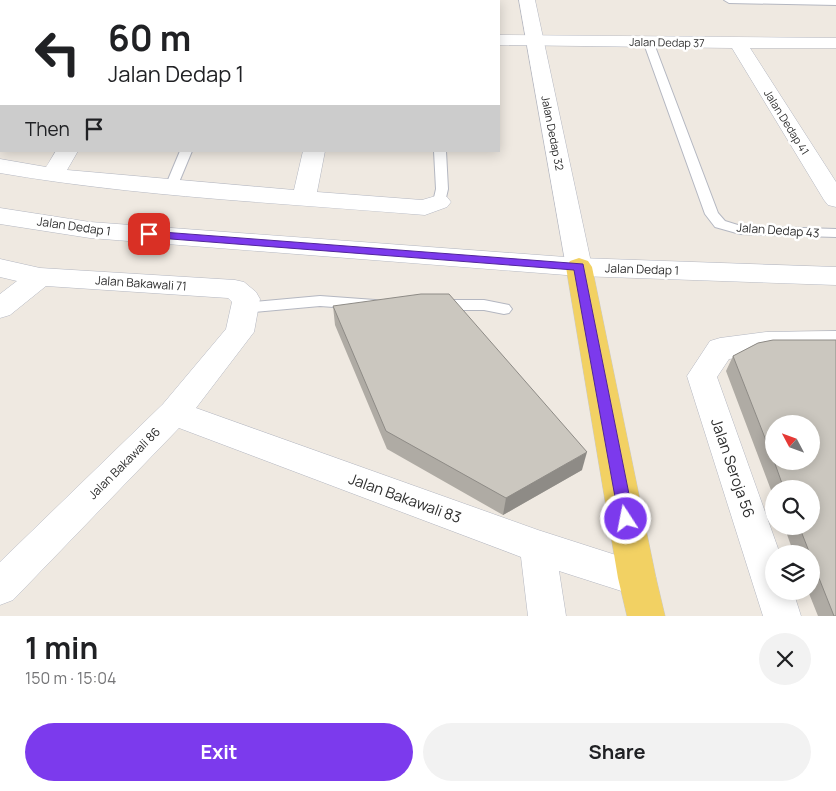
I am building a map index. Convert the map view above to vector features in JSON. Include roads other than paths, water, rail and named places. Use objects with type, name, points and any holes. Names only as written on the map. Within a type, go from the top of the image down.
[{"type":"main road","points":[[579,266],[637,578],[646,616]]},
{"type":"street","name":"Jalan Dedap 32","points":[[527,0],[579,266]]},
{"type":"street","name":"Jalan Dedap 37","points":[[500,40],[738,44],[836,43]]},
{"type":"street","name":"Jalan Dedap 41","points":[[738,44],[836,200]]},
{"type":"street","points":[[52,175],[66,152]]},
{"type":"street","points":[[304,199],[314,152]]},
{"type":"street","points":[[0,166],[52,175],[171,188],[304,199],[426,208],[439,202]]},
{"type":"street","name":"Jalan Dedap 1","points":[[0,216],[90,230],[579,266],[836,276]]},
{"type":"street","name":"Jalan Bakawali 71","points":[[0,268],[40,276],[235,289],[246,299],[242,320]]},
{"type":"street","points":[[0,308],[40,276]]},
{"type":"street","name":"Jalan Bakawali 86","points":[[0,587],[174,413],[242,320]]},
{"type":"street","name":"Jalan Seroja 56","points":[[765,564],[702,376],[720,349],[766,342],[836,342]]},
{"type":"street","name":"Jalan Bakawali 83","points":[[174,413],[538,547],[637,578]]},
{"type":"street","points":[[538,547],[547,616]]},
{"type":"street","name":"Jalan Seroja 56","points":[[777,600],[782,616]]},
{"type":"lane","points":[[729,0],[836,2]]},
{"type":"lane","name":"Jalan Dedap 43","points":[[648,41],[712,214],[720,224],[740,230],[836,233]]},
{"type":"lane","points":[[171,188],[186,152]]},
{"type":"lane","points":[[439,202],[442,189],[440,152]]},
{"type":"lane","points":[[242,320],[320,301],[392,306]]},
{"type":"lane","points":[[420,305],[484,305],[504,309]]}]
